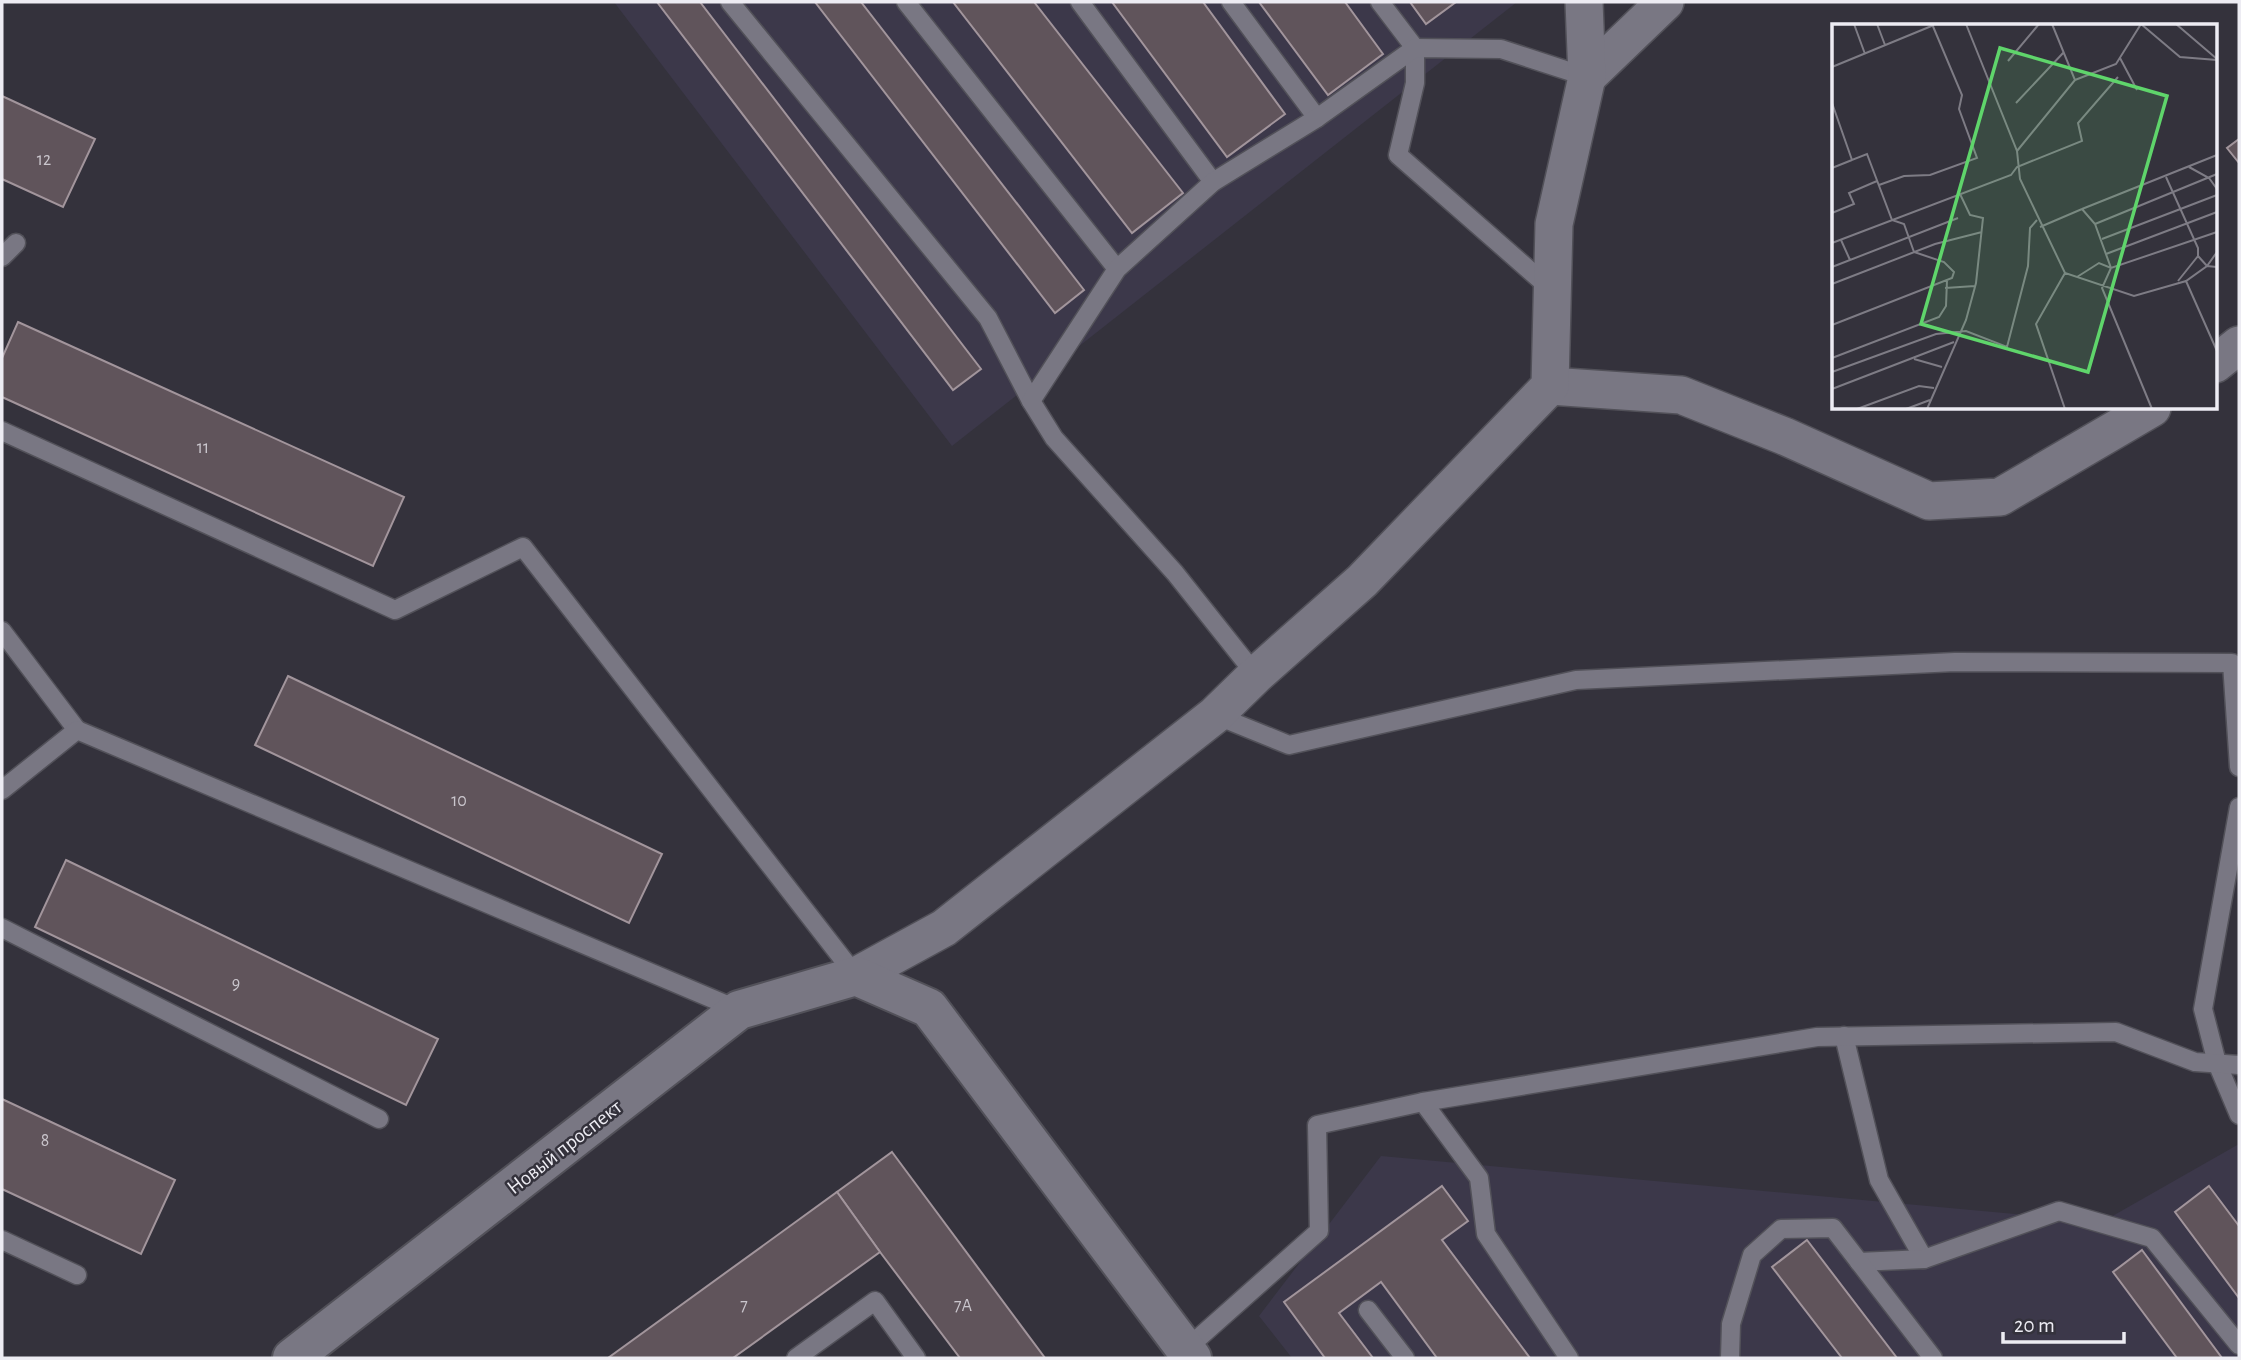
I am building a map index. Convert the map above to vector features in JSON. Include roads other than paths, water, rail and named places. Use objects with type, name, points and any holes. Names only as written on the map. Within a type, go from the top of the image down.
[{"type":"street","points":[[856,976],[944,928],[1215,715],[1362,581],[1550,386],[1554,224],[1587,77],[1584,2]]},
{"type":"street","points":[[1587,77],[1665,2]]},
{"type":"street","points":[[2216,363],[2239,345]]},
{"type":"street","points":[[1550,386],[1681,395],[1784,436],[1929,501],[2000,497],[2149,410]]},
{"type":"street","points":[[856,976],[929,1008],[1188,1354]]},
{"type":"street","name":"Новый проспект","points":[[292,1358],[739,1010],[856,976]]},
{"type":"lane","points":[[730,2],[988,318],[1031,401],[1054,438],[1175,573],[1256,675]]},
{"type":"lane","points":[[906,2],[1117,269]]},
{"type":"lane","points":[[1080,2],[1213,182]]},
{"type":"lane","points":[[1231,2],[1317,118]]},
{"type":"lane","points":[[1380,2],[1415,48],[1415,83],[1398,155],[1552,290]]},
{"type":"lane","points":[[1031,401],[1117,269],[1213,182],[1317,118],[1415,48],[1501,49],[1587,77]]},
{"type":"lane","points":[[2,257],[16,243]]},
{"type":"lane","points":[[2,431],[395,610],[523,547],[856,976]]},
{"type":"lane","points":[[2,631],[77,730],[739,1010]]},
{"type":"lane","points":[[1215,715],[1289,745],[1576,680],[1955,662],[2232,663],[2239,767]]},
{"type":"lane","points":[[2,790],[77,730]]},
{"type":"lane","points":[[2239,807],[2203,1009],[2217,1063],[2239,1115]]},
{"type":"lane","points":[[2,928],[379,1119]]},
{"type":"lane","points":[[1188,1354],[1318,1231],[1317,1125],[1423,1102],[1816,1037],[2116,1032],[2195,1062],[2239,1065]]},
{"type":"lane","points":[[1844,1037],[1879,1180],[1924,1259]]},
{"type":"lane","points":[[1423,1102],[1479,1178],[1486,1234],[1569,1358]]},
{"type":"lane","points":[[1859,1262],[1924,1259],[2059,1211],[2152,1238],[2239,1345]]},
{"type":"lane","points":[[1730,1358],[1731,1324],[1752,1255],[1781,1228],[1833,1228],[1933,1358]]},
{"type":"lane","points":[[2,1240],[77,1275]]},
{"type":"lane","points":[[796,1358],[875,1301],[916,1358]]},
{"type":"lane","points":[[1368,1310],[1405,1358]]}]
